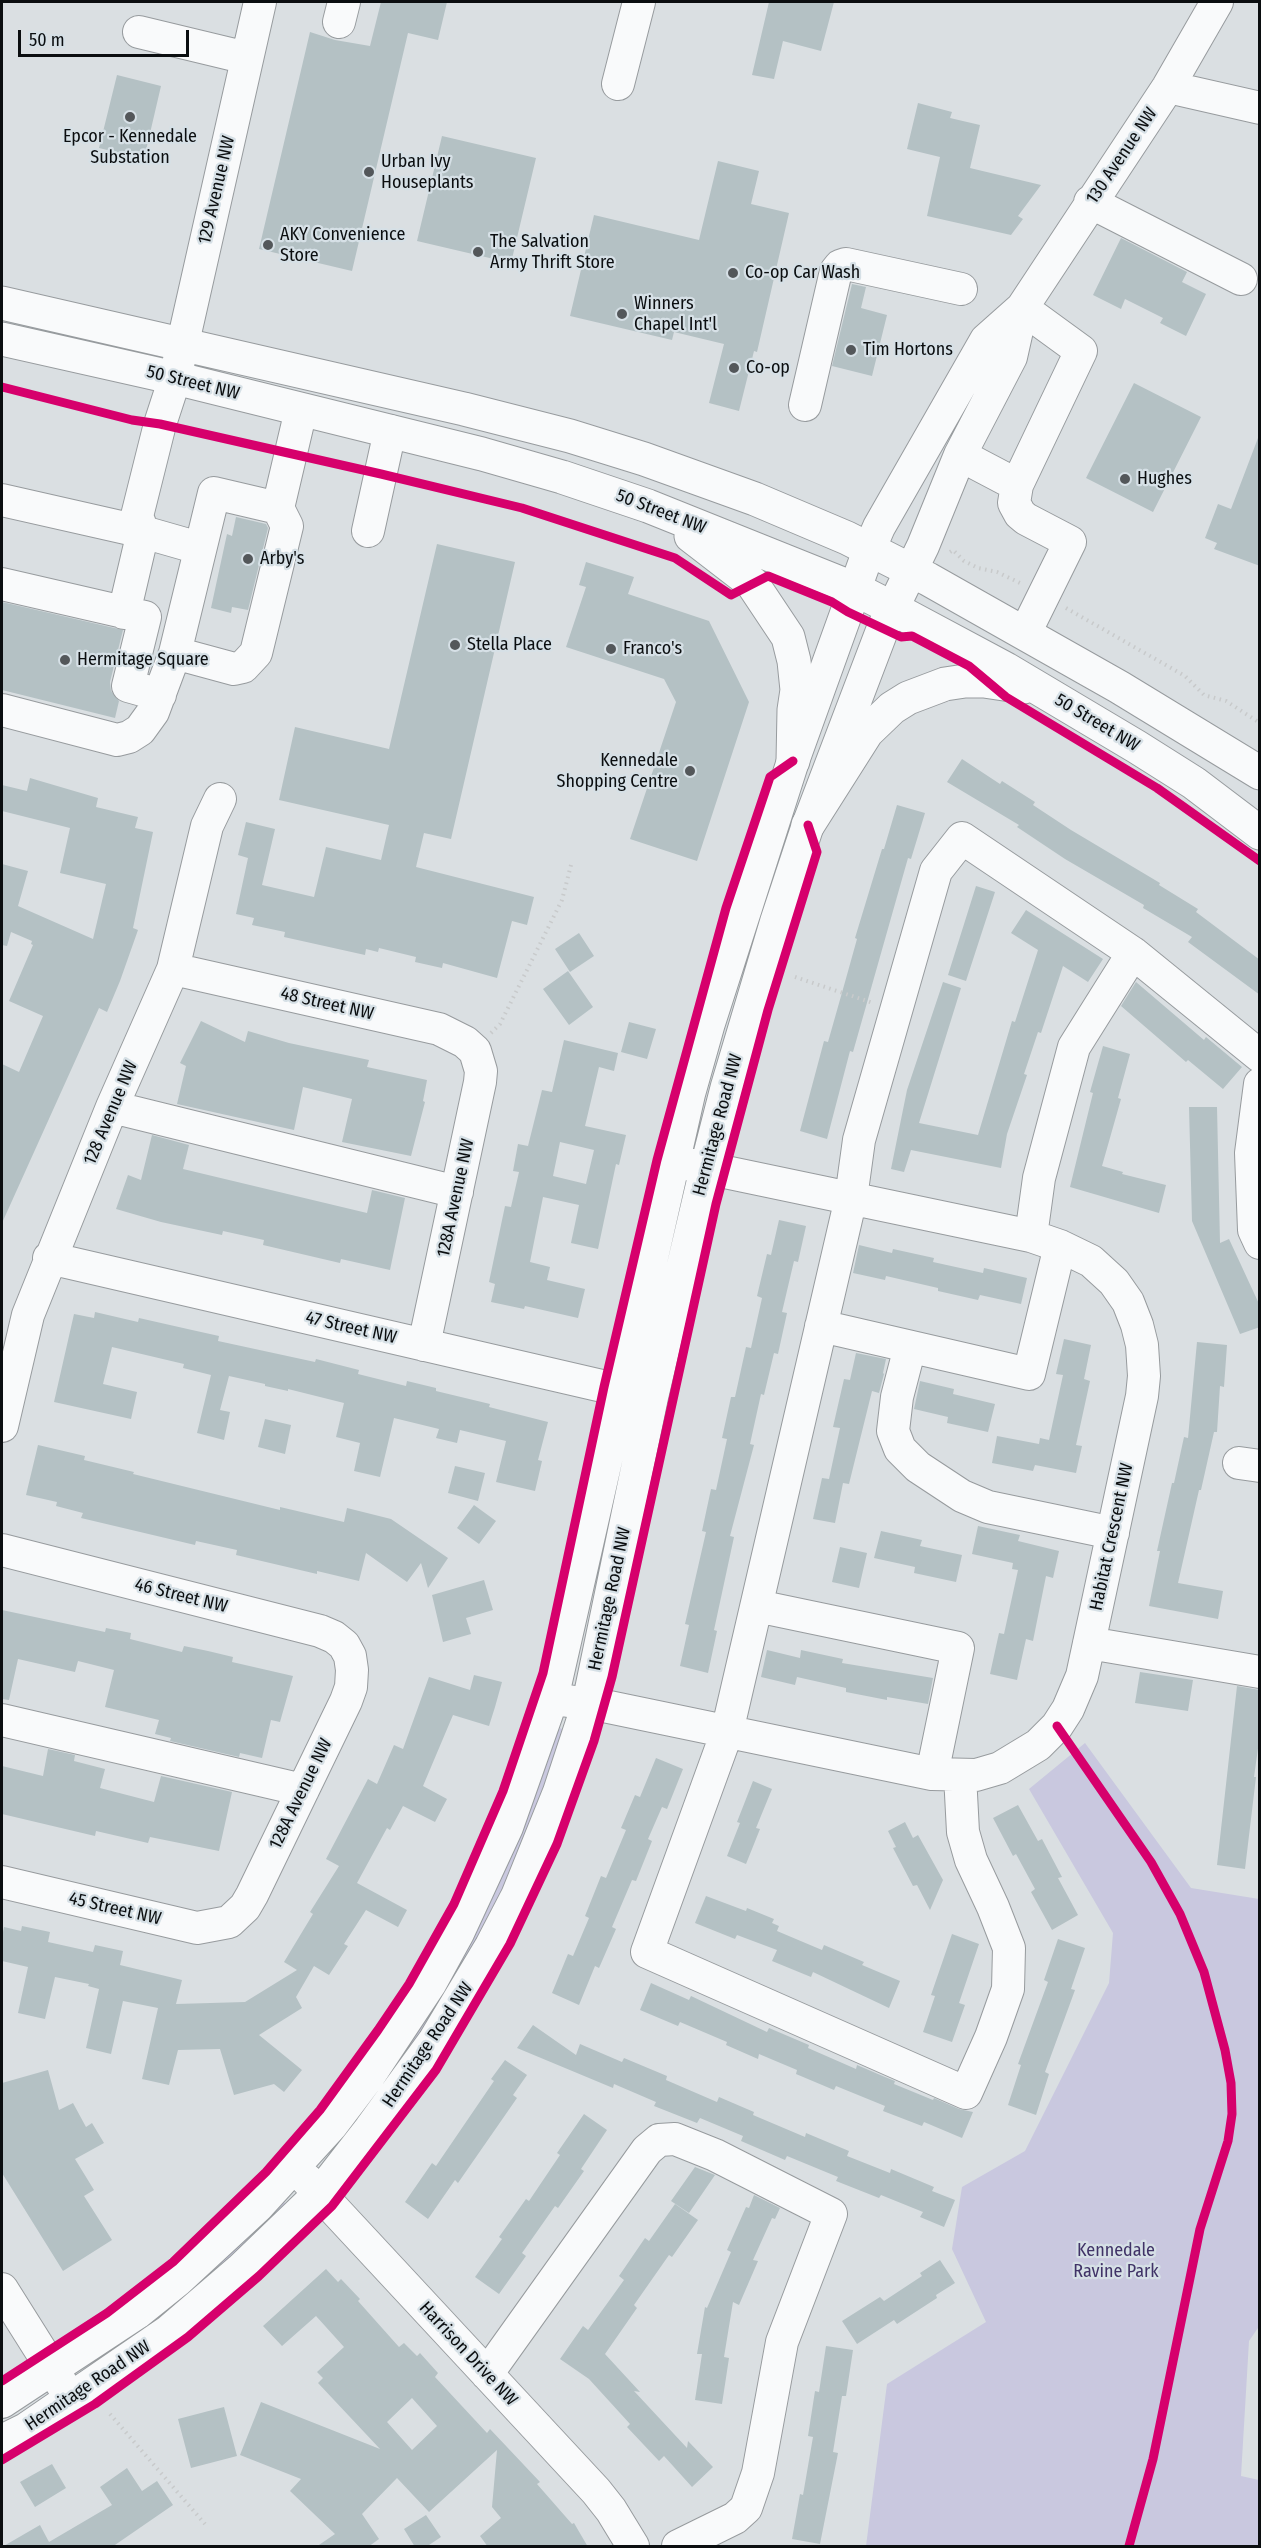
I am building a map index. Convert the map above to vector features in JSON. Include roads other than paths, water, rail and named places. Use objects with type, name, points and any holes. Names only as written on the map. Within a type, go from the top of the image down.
[{"type":"main road","name":"50 Street NW","points":[[2,303],[180,346],[464,409],[570,436],[644,459],[754,499],[847,538],[892,561],[1171,717],[1260,773]]},
{"type":"main road","name":"50 Street NW","points":[[2,339],[174,378],[482,454],[648,506],[855,589],[892,608],[1043,691],[1194,783],[1260,833]]},
{"type":"main road","points":[[648,506],[731,565],[752,583],[788,637],[794,661],[797,690],[794,710],[793,761]]},
{"type":"main road","points":[[808,825],[867,732],[879,719],[908,698],[945,684],[965,681],[994,682],[1043,691]]},
{"type":"street","name":"129 Avenue NW","points":[[124,613],[142,532],[137,516],[174,378],[260,2]]},
{"type":"street","points":[[618,84],[639,2]]},
{"type":"street","name":"130 Avenue NW","points":[[892,561],[924,479],[932,436],[986,340],[1022,308],[1168,87],[1217,2]]},
{"type":"street","points":[[139,32],[247,58]]},
{"type":"street","points":[[1168,87],[1260,108]]},
{"type":"street","points":[[1090,202],[1241,279]]},
{"type":"street","points":[[805,405],[836,271],[840,266],[846,264],[961,289]]},
{"type":"street","points":[[1022,308],[1081,351],[1017,485],[1014,503],[1020,514],[1070,542],[1024,633]]},
{"type":"street","name":"130 Avenue NW","points":[[892,561],[960,455],[1011,357],[1022,308]]},
{"type":"street","points":[[175,653],[234,669],[243,667],[256,653],[287,526],[278,508],[301,410]]},
{"type":"street","points":[[368,531],[390,431]]},
{"type":"street","points":[[960,455],[1017,485]]},
{"type":"street","points":[[2,710],[117,740],[129,737],[140,730],[153,712],[175,653],[214,494],[278,508]]},
{"type":"street","points":[[2,500],[142,532],[199,548]]},
{"type":"street","name":"Hermitage Road NW","points":[[2,2402],[137,2313],[178,2280],[258,2206],[331,2126],[399,2033],[453,1943],[507,1827],[552,1699],[689,1094],[709,1023],[793,761],[855,589],[892,561]]},
{"type":"street","name":"Hermitage Road NW","points":[[2,2441],[26,2429],[169,2331],[240,2270],[320,2193],[434,2041],[491,1946],[539,1845],[588,1704],[652,1397],[706,1168],[747,1015],[808,825],[892,608],[892,561]]},
{"type":"street","points":[[2,584],[145,617],[128,687],[160,695]]},
{"type":"street","name":"128 Avenue NW","points":[[2,1426],[28,1315],[49,1258],[112,1107],[173,969],[207,826],[220,799]]},
{"type":"street","points":[[757,1606],[958,1648],[946,1775],[971,1860],[1009,1948],[1008,1989],[991,2037],[966,2093],[647,1952],[727,1732],[851,1198],[859,1140],[936,871],[962,838],[1133,953],[1260,1056]]},
{"type":"street","points":[[821,1326],[1029,1374],[1045,1241],[1039,1178],[1074,1047],[1133,953]]},
{"type":"street","name":"48 Street NW","points":[[173,969],[439,1029],[465,1042],[475,1051]]},
{"type":"street","name":"128A Avenue NW","points":[[424,1345],[480,1082],[481,1071],[475,1051]]},
{"type":"street","points":[[1260,1084],[1251,1153],[1254,1230],[1260,1243]]},
{"type":"street","points":[[112,1107],[457,1192]]},
{"type":"street","name":"Habitat Crescent NW","points":[[552,1699],[588,1704],[946,1775],[976,1775],[1000,1768],[1038,1745],[1057,1726],[1076,1693],[1089,1643],[1142,1396],[1144,1376],[1142,1345],[1128,1302],[1113,1282],[1090,1261],[1045,1241],[674,1162]]},
{"type":"street","name":"47 Street NW","points":[[49,1258],[652,1397]]},
{"type":"street","points":[[910,1347],[897,1398],[893,1431],[900,1449],[918,1467],[962,1496],[988,1507],[1113,1533]]},
{"type":"street","name":"46 Street NW","points":[[2,1550],[320,1631],[334,1637],[344,1645],[350,1656]]},
{"type":"street","points":[[1089,1643],[1260,1672]]},
{"type":"street","name":"128A Avenue NW","points":[[229,1923],[245,1907],[252,1895],[346,1701],[351,1687],[350,1656]]},
{"type":"street","points":[[2,1720],[303,1790]]},
{"type":"street","name":"45 Street NW","points":[[2,1882],[197,1928],[229,1923]]},
{"type":"street","points":[[487,2374],[647,2150],[658,2140],[675,2139],[705,2151],[831,2214],[782,2342],[758,2473],[746,2508],[735,2518],[678,2547]]},
{"type":"street","name":"Harrison Drive NW","points":[[294,2168],[320,2193],[596,2491],[611,2510],[633,2547]]},
{"type":"street","points":[[2,2289],[71,2399]]},
{"type":"place","name":"Epcor - Kennedale Substation","points":[[130,117]]},
{"type":"place","name":"Urban Ivy Houseplants","points":[[369,172]]},
{"type":"place","name":"AKY Convenience Store","points":[[268,245]]},
{"type":"place","name":"The Salvation Army Thrift Store","points":[[478,252]]},
{"type":"place","name":"Co-op Car Wash","points":[[733,273]]},
{"type":"place","name":"Winners Chapel Int'l","points":[[622,314]]},
{"type":"place","name":"Tim Hortons","points":[[851,350]]},
{"type":"place","name":"Co-op","points":[[734,368]]},
{"type":"place","name":"Hughes","points":[[1125,479]]},
{"type":"place","name":"Arby's","points":[[248,559]]},
{"type":"place","name":"Stella Place","points":[[455,645]]},
{"type":"place","name":"Franco's","points":[[611,649]]},
{"type":"place","name":"Hermitage Square","points":[[65,660]]},
{"type":"place","name":"Kennedale Shopping Centre","points":[[690,771]]},
{"type":"park label","name":"Kennedale Ravine Park","points":[[1116,2261]]}]
